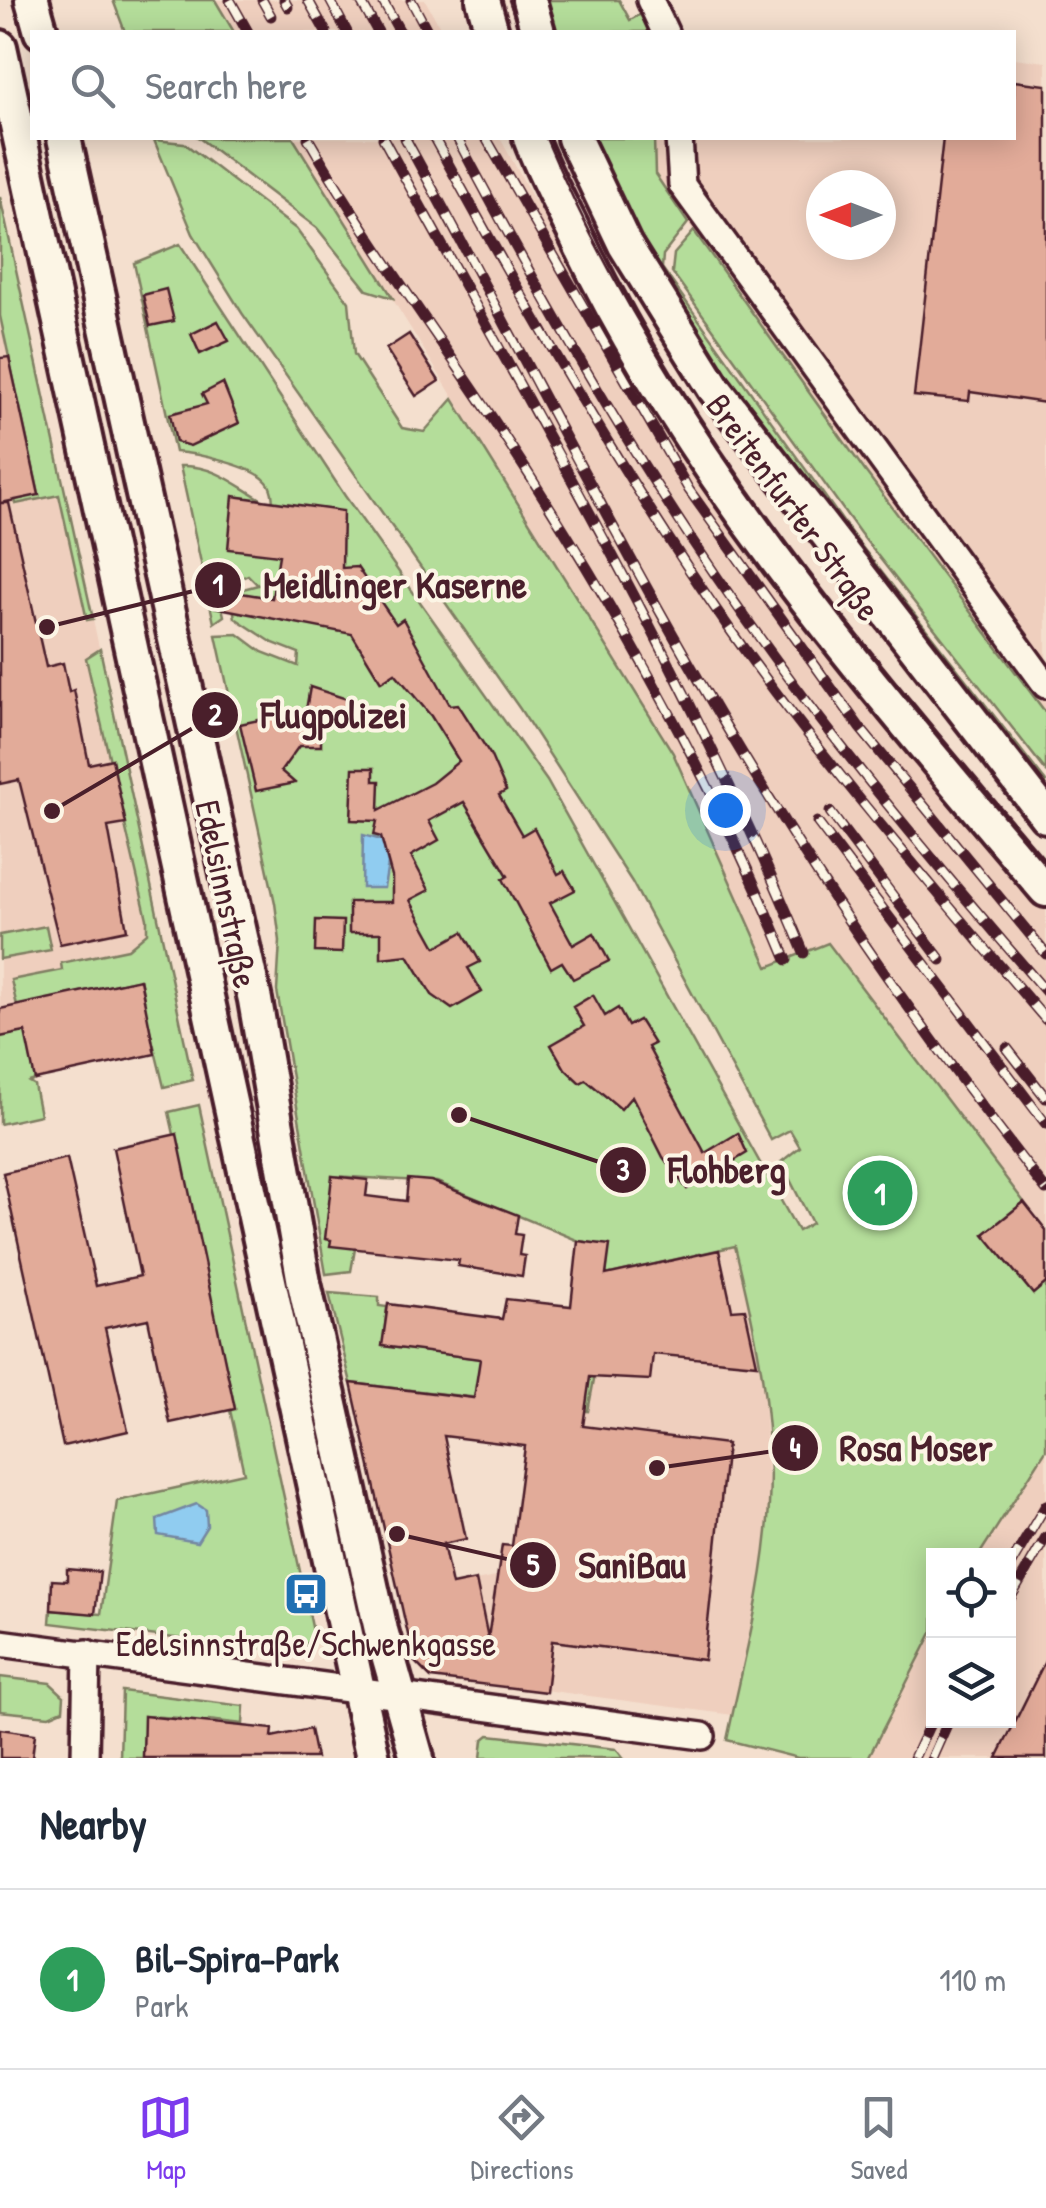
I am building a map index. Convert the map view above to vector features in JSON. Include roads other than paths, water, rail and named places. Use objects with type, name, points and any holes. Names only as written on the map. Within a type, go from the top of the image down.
[{"type":"main road","points":[[32,0],[40,30]]},
{"type":"main road","points":[[483,0],[491,30]]},
{"type":"main road","points":[[529,0],[537,30]]},
{"type":"main road","name":"Edelsinnstraße","points":[[0,47],[373,1758]]},
{"type":"main road","name":"Edelsinnstraße","points":[[64,140],[255,1000],[304,1282],[381,1630],[417,1758]]},
{"type":"main road","name":"Breitenfurter Straße","points":[[531,140],[603,292],[692,438],[787,570],[1046,890]]},
{"type":"main road","name":"Breitenfurter Straße","points":[[575,140],[626,245],[714,388],[1046,816]]},
{"type":"street","points":[[492,0],[501,30]]},
{"type":"street","points":[[650,0],[665,30]]},
{"type":"street","points":[[680,140],[682,184],[1046,685]]},
{"type":"street","points":[[0,1643],[702,1736]]},
{"type":"street","points":[[86,1747],[88,1654]]},
{"type":"water","points":[[363,835],[382,840],[388,864],[384,888],[362,888]]},
{"type":"water","points":[[197,1504],[206,1510],[207,1526],[197,1542],[158,1535],[157,1519]]},
{"type":"tram line","points":[[509,0],[519,30]]},
{"type":"tram line","points":[[547,140],[593,238],[646,335],[705,429],[835,609],[1046,866]]},
{"type":"railway","points":[[230,0],[247,30]]},
{"type":"railway","points":[[262,0],[271,16]]},
{"type":"railway","points":[[284,0],[288,7]]},
{"type":"railway","points":[[308,0],[325,30]]},
{"type":"railway","points":[[330,0],[346,30]]},
{"type":"railway","points":[[360,0],[377,30]]},
{"type":"railway","points":[[382,0],[399,30]]},
{"type":"railway","points":[[411,0],[427,30]]},
{"type":"railway","points":[[309,140],[533,481],[614,613],[724,819],[787,960]]},
{"type":"railway","points":[[384,140],[658,642],[804,953]]},
{"type":"railway","points":[[406,140],[638,572],[736,742],[879,966],[1046,1190]]},
{"type":"railway","points":[[435,140],[576,389],[690,572],[844,780],[1046,1020]]},
{"type":"railway","points":[[458,140],[605,403],[729,594],[872,785],[1046,992]]},
{"type":"railway","points":[[487,140],[689,490],[860,728],[1046,954]]},
{"type":"railway","points":[[830,812],[941,960]]},
{"type":"railway","points":[[817,822],[1046,1124]]},
{"type":"railway","points":[[1007,1048],[1046,1098]]},
{"type":"railway","points":[[1016,1556],[1046,1505]]},
{"type":"railway","points":[[1016,1588],[1046,1537]]},
{"type":"railway","points":[[914,1758],[928,1728]]},
{"type":"railway","points":[[932,1758],[945,1728]]},
{"type":"place","name":"Meidlinger Kaserne","points":[[47,627]]},
{"type":"place","name":"Flugpolizei","points":[[52,811]]},
{"type":"place","name":"Flohberg","points":[[459,1115]]},
{"type":"place","name":"Bil-Spira-Park","points":[[880,1193]]},
{"type":"place","name":"Rosa Moser","points":[[657,1468]]},
{"type":"place","name":"SaniBau","points":[[397,1534]]},
{"type":"place","name":"Edelsinnstraße/Schwenkgasse","points":[[306,1594]]}]
